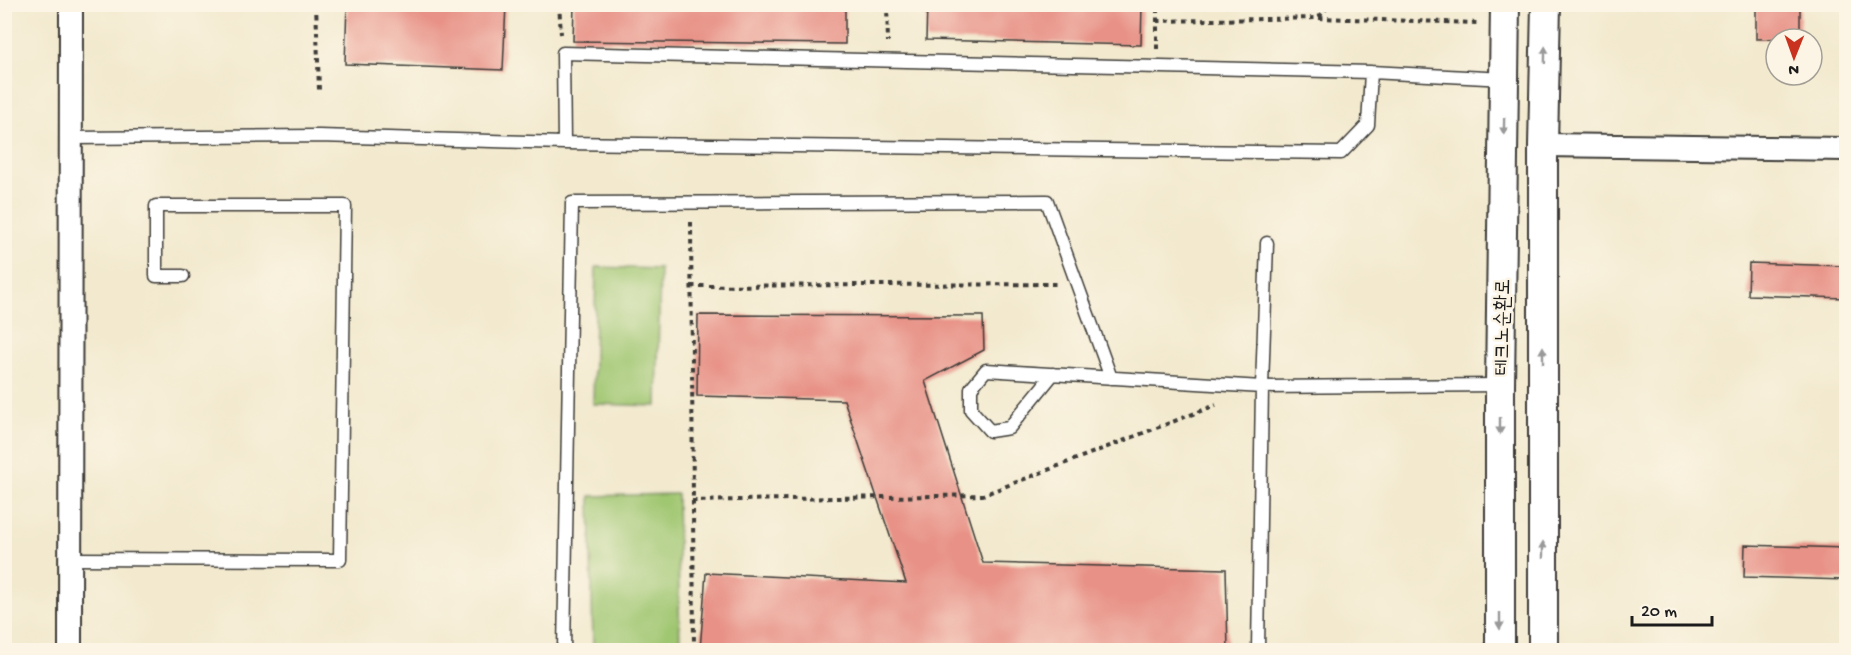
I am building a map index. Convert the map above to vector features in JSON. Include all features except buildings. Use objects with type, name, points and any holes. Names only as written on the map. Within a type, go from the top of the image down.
[{"type":"street","points":[[70,651],[71,4]]},
{"type":"street","points":[[1543,651],[1543,145],[1546,4]]},
{"type":"street","name":"테크노순환로","points":[[1500,651],[1500,385],[1505,14]]},
{"type":"street","points":[[1543,145],[1846,149]]},
{"type":"lane","points":[[564,143],[563,53],[1371,72],[1505,79]]},
{"type":"lane","points":[[71,138],[319,136],[564,143],[1341,153],[1368,124],[1371,72]]},
{"type":"lane","points":[[564,651],[572,203],[1047,201],[1111,378]]},
{"type":"lane","points":[[70,559],[340,560],[345,206],[156,206],[156,276],[183,276]]},
{"type":"lane","points":[[1258,651],[1262,387],[1267,243]]},
{"type":"lane","points":[[1053,374],[1009,428],[990,430],[971,410],[971,388],[986,370],[1053,374],[1111,378],[1262,387],[1500,385]]},
{"type":"path","points":[[316,4],[319,90]]},
{"type":"path","points":[[559,4],[563,53]]},
{"type":"path","points":[[887,4],[888,61]]},
{"type":"path","points":[[1157,4],[1157,67]]},
{"type":"path","points":[[1318,18],[1330,4]]},
{"type":"path","points":[[1157,21],[1505,14]]},
{"type":"path","points":[[691,202],[694,651]]},
{"type":"path","points":[[691,286],[1077,284]]},
{"type":"path","points":[[692,501],[983,495],[1217,405]]},
{"type":"green space","points":[[596,267],[660,269],[657,406],[593,404]]},
{"type":"green space","points":[[677,494],[680,650],[593,650],[590,496]]}]
